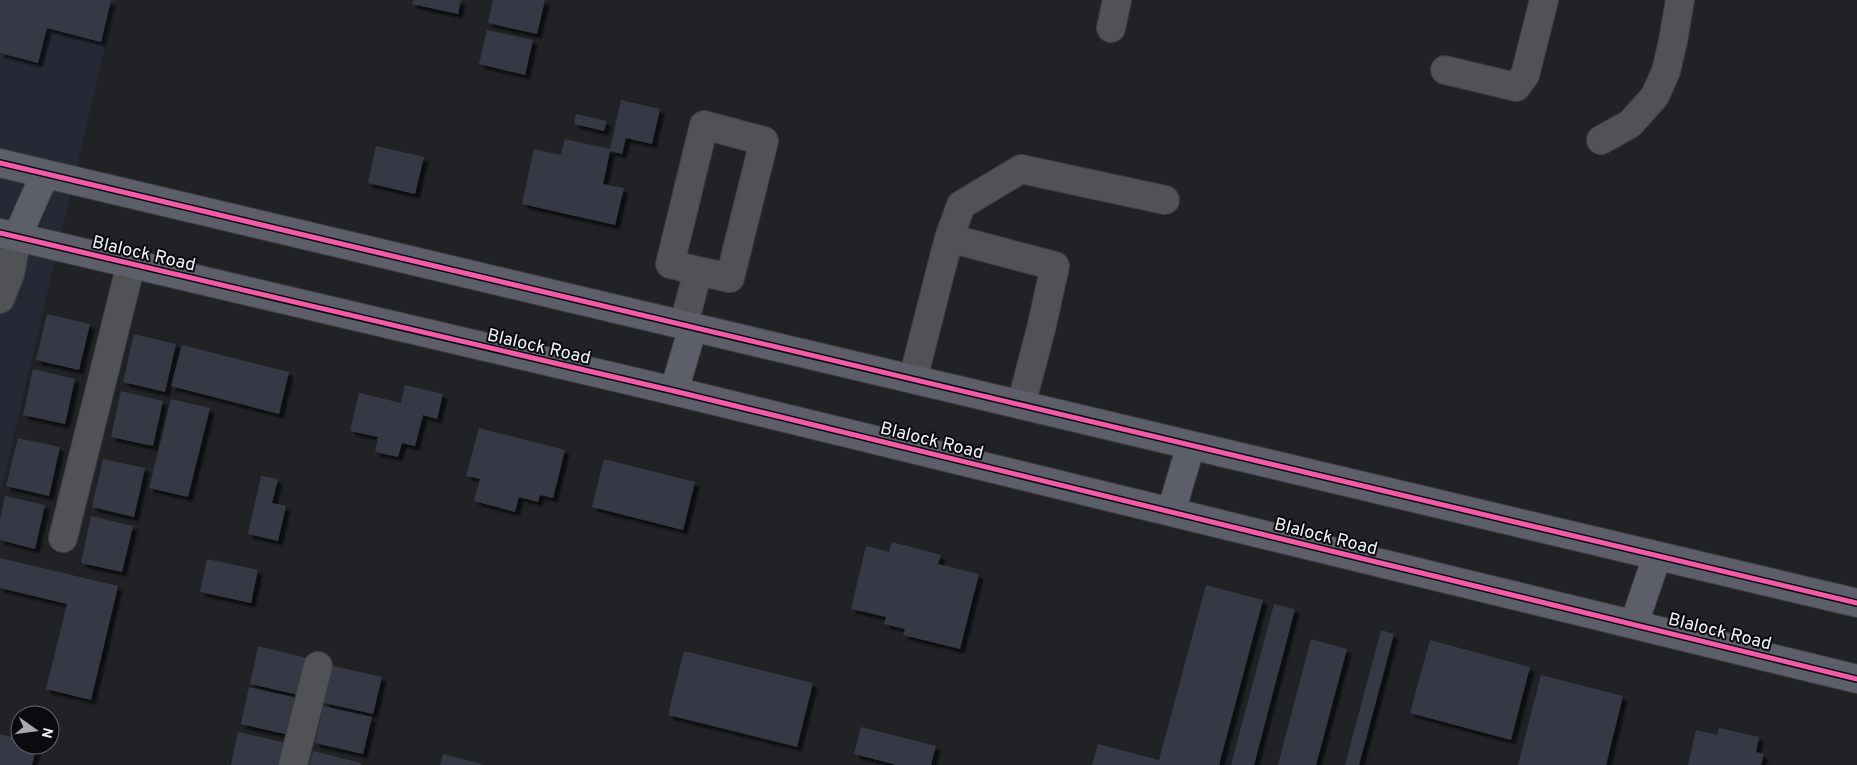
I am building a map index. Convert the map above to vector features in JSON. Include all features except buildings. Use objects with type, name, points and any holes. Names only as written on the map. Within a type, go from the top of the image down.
[{"type":"main road","points":[[0,163],[1857,603]]},
{"type":"main road","points":[[8,235],[45,174]]},
{"type":"main road","name":"Blalock Road","points":[[8,235],[674,391],[1857,679]]},
{"type":"main road","points":[[674,391],[689,325]]},
{"type":"main road","points":[[1171,512],[1191,445]]},
{"type":"main road","points":[[1634,624],[1657,556]]},
{"type":"street","points":[[1111,28],[1117,0]]},
{"type":"street","points":[[1445,70],[1516,87],[1524,75],[1529,62],[1544,0]]},
{"type":"street","points":[[1601,140],[1630,124],[1655,96],[1666,71],[1674,41],[1680,0]]},
{"type":"street","points":[[704,125],[764,141],[730,278],[698,271],[670,264],[704,125]]},
{"type":"street","points":[[913,379],[949,238],[961,205],[1021,169],[1165,200]]},
{"type":"street","points":[[0,298],[10,274],[8,235]]},
{"type":"street","points":[[949,238],[1055,266],[1042,329],[1021,404]]},
{"type":"street","points":[[63,538],[131,264]]},
{"type":"street","points":[[689,325],[698,271]]},
{"type":"street","points":[[293,765],[318,666]]},
{"type":"shaded area","points":[[0,0],[116,0],[0,494]]},
{"type":"cycle path","points":[[0,163],[1857,603]]},
{"type":"cycle path","points":[[0,233],[674,391],[1857,679]]}]
